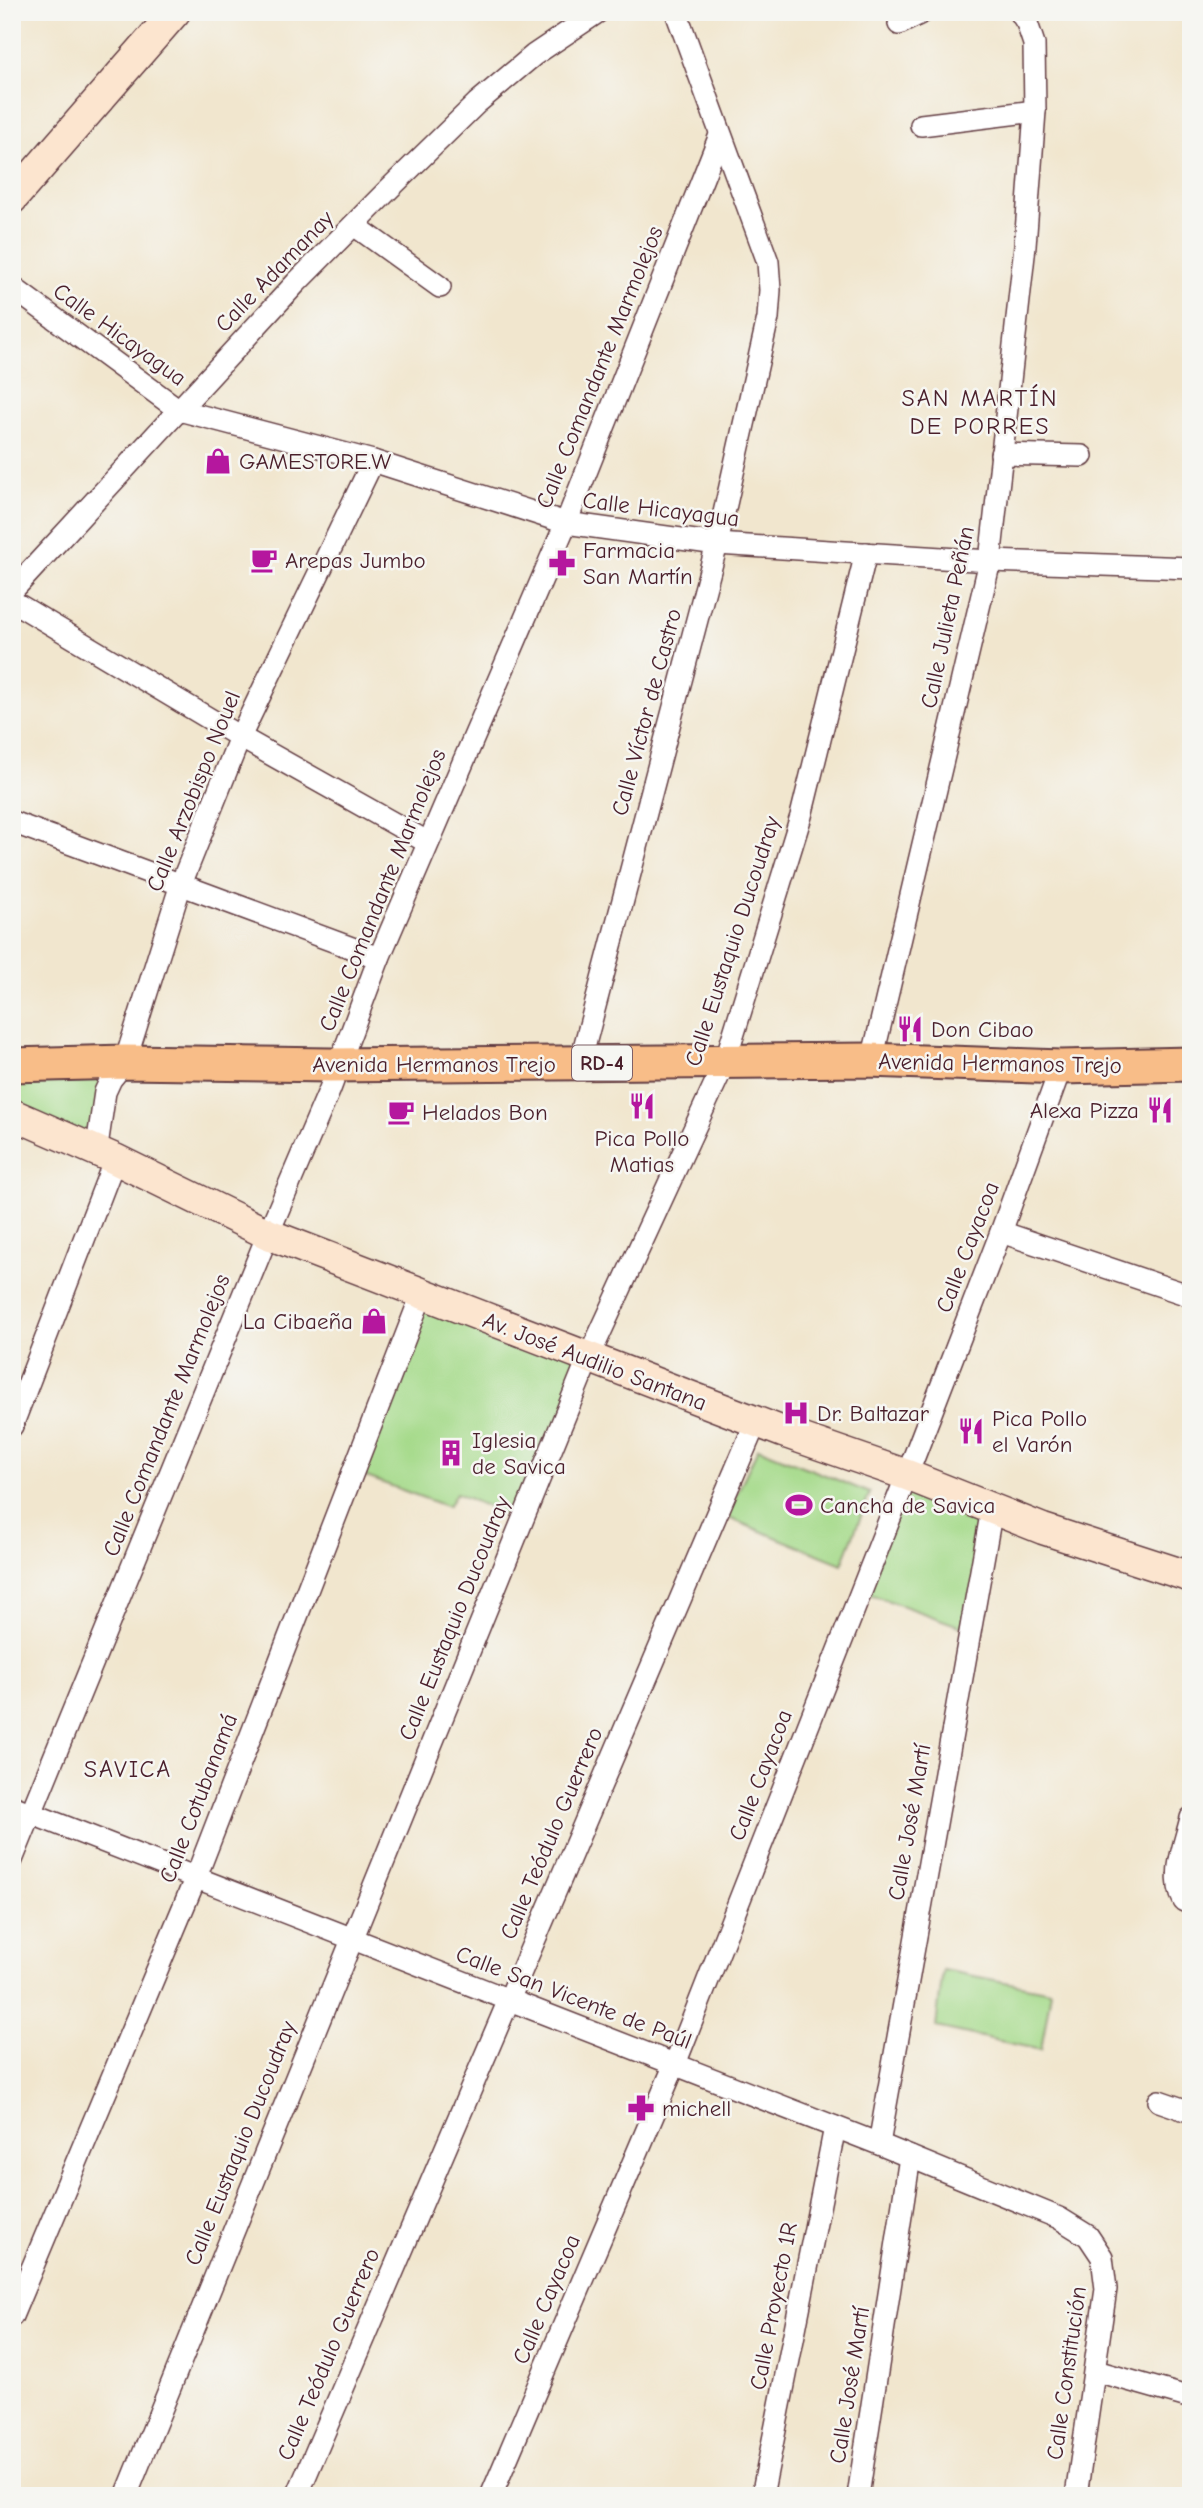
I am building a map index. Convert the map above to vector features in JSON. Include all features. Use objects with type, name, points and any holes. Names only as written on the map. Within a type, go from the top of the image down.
[{"type":"main road","points":[[12,200],[175,12]]},
{"type":"main road","name":"Avenida Hermanos Trejo","points":[[12,1065],[125,1062],[340,1065],[872,1060],[1061,1067],[1191,1064]]},
{"type":"main road","name":"Av. José Audilio Santana","points":[[12,1114],[268,1234],[589,1359],[907,1475],[1043,1529],[1191,1577]]},
{"type":"street","name":"Calle Adamanay","points":[[12,591],[296,283],[477,103],[534,55],[598,12]]},
{"type":"street","name":"Calle Víctor de Castro","points":[[580,1063],[717,544],[766,328],[770,290],[768,262],[676,12]]},
{"type":"street","points":[[899,23],[923,12]]},
{"type":"street","name":"Calle Julieta Peñán","points":[[872,1060],[989,561],[1025,246],[1035,111],[1034,44],[1020,12]]},
{"type":"street","points":[[921,125],[1035,111]]},
{"type":"street","name":"Calle Comandante Marmolejos","points":[[12,1860],[22,1810],[340,1065],[379,958],[427,842],[566,523],[720,135]]},
{"type":"street","points":[[354,225],[440,288]]},
{"type":"street","name":"Calle Hicayagua","points":[[12,287],[179,410],[373,461],[566,523],[717,544],[989,561],[1191,568]]},
{"type":"street","points":[[1001,454],[1082,456]]},
{"type":"street","name":"Calle Arzobispo Nouel","points":[[12,1426],[106,1156],[105,1092],[111,1079],[125,1062],[181,884],[240,737],[373,461]]},
{"type":"street","name":"Calle Eustaquio Ducoudray","points":[[127,2496],[351,1938],[589,1359],[725,1062],[801,816],[866,553]]},
{"type":"street","points":[[12,601],[240,737],[427,842]]},
{"type":"street","points":[[12,822],[379,958]]},
{"type":"street","name":"Calle Cayacoa","points":[[491,2496],[675,2064],[907,1475],[1001,1232],[1061,1067]]},
{"type":"street","points":[[1001,1232],[1191,1296]]},
{"type":"street","name":"Calle Cotubanamá","points":[[12,2316],[196,1877],[422,1294]]},
{"type":"street","name":"Calle Teódulo Guerrero","points":[[296,2496],[756,1422]]},
{"type":"street","name":"Calle José Martí","points":[[879,2144],[992,1509]]},
{"type":"street","name":"Calle San Vicente de Paúl","points":[[22,1810],[879,2144],[1059,2218],[1088,2236],[1102,2257]]},
{"type":"street","points":[[1187,1902],[1178,1890],[1177,1878],[1191,1818]]},
{"type":"street","points":[[1159,2101],[1191,2112]]},
{"type":"street","name":"Calle Proyecto 1R","points":[[762,2496],[835,2127]]},
{"type":"street","name":"Calle José Martí","points":[[858,2496],[910,2157]]},
{"type":"street","name":"Calle Constitución","points":[[1076,2496],[1107,2289],[1102,2257]]},
{"type":"street","points":[[1096,2371],[1191,2398]]},
{"type":"green space","points":[[125,1062],[96,1153],[12,1114],[12,1065]]},
{"type":"green space","points":[[422,1294],[588,1359],[522,1522],[456,1493],[448,1507],[353,1472]]},
{"type":"green space","name":"Cancha de Savica","points":[[758,1448],[870,1493],[842,1564],[726,1517]]},
{"type":"green space","points":[[907,1475],[992,1509],[970,1630],[861,1591]]},
{"type":"green space","points":[[943,1970],[1051,1991],[1041,2050],[936,2027]]},
{"type":"place","name":"GAMESTORE.W","points":[[218,461]]},
{"type":"place","name":"Arepas Jumbo","points":[[264,560]]},
{"type":"place","name":"Farmacia San Martín","points":[[562,563]]},
{"type":"place","name":"Don Cibao","points":[[910,1029]]},
{"type":"place","name":"Pica Pollo Matias","points":[[642,1106]]},
{"type":"place","name":"Alexa Pizza","points":[[1160,1110]]},
{"type":"place","name":"Helados Bon","points":[[401,1112]]},
{"type":"place","name":"La Cibaeña","points":[[374,1321]]},
{"type":"place","name":"Dr. Baltazar","points":[[796,1413]]},
{"type":"place","name":"Pica Pollo el Varón","points":[[971,1431]]},
{"type":"place","name":"Iglesia de Savica","points":[[451,1453]]},
{"type":"place","name":"Cancha de Savica","points":[[799,1505]]},
{"type":"place","name":"michell","points":[[641,2108]]},
{"type":"district","name":"SAN MARTÍN DE PORRES","points":[[980,412]]},
{"type":"district","name":"SAVICA","points":[[128,1769]]}]
